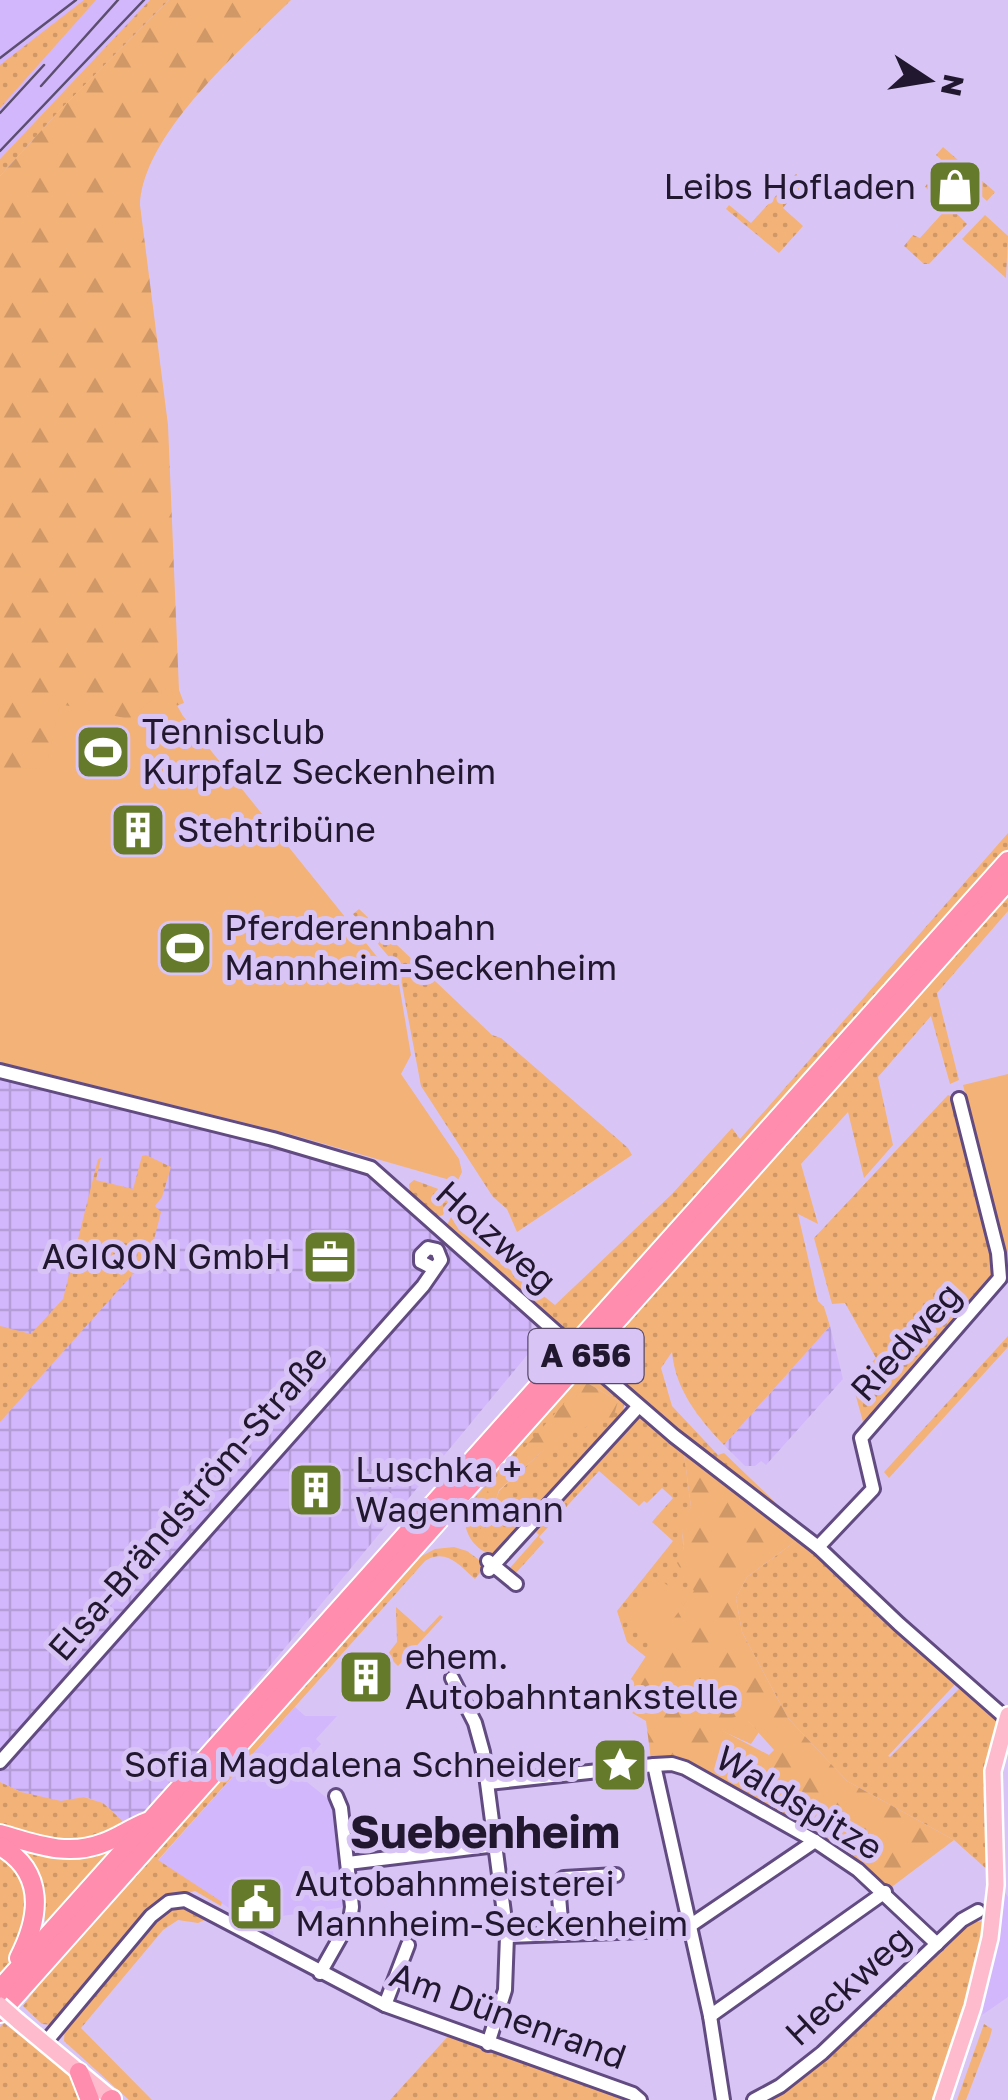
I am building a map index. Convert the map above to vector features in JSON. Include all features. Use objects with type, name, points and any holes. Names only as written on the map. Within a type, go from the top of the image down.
[{"type":"highway","name":"A 656","points":[[2,1987],[1008,861]]},
{"type":"highway","name":"A 656","points":[[0,2009],[1008,881]]},
{"type":"highway","points":[[0,1834],[38,1846],[74,1850],[104,1842],[152,1820]]},
{"type":"highway","name":"A 656","points":[[0,1846],[26,1868],[36,1908],[30,1936],[2,1987]]},
{"type":"highway","points":[[79,2072],[90,2100]]},
{"type":"main road","points":[[941,2096],[973,2007],[995,1913],[993,1771],[1008,1717]]},
{"type":"main road","points":[[0,2009],[111,2100]]},
{"type":"street","name":"Holzweg","points":[[0,1071],[358,1162],[384,1178],[638,1407],[818,1547],[899,1624],[1008,1717]]},
{"type":"street","name":"Riedweg","points":[[818,1547],[873,1489],[861,1438],[1000,1278],[998,1253],[959,1099]]},
{"type":"street","name":"Elsa-Brändström-Straße","points":[[2,1758],[423,1286],[428,1266],[441,1260],[427,1244],[449,1236]]},
{"type":"street","points":[[516,1584],[490,1566],[638,1407]]},
{"type":"street","points":[[452,1678],[474,1723],[488,1783],[506,1936],[505,1990],[488,2044]]},
{"type":"street","points":[[654,1765],[710,2016],[723,2100]]},
{"type":"street","name":"Waldspitze","points":[[488,1783],[654,1765],[684,1768],[814,1841],[884,1892],[937,1944]]},
{"type":"street","points":[[320,1974],[350,1920],[352,1907],[342,1808],[336,1796]]},
{"type":"street","points":[[506,1936],[672,1930],[691,1925],[814,1841]]},
{"type":"street","points":[[348,1863],[496,1845]]},
{"type":"street","points":[[562,1934],[558,1883],[564,1878],[616,1875]]},
{"type":"street","points":[[710,2016],[884,1892]]},
{"type":"street","name":"Am Dünenrand","points":[[45,2044],[151,1916],[169,1902],[186,1900],[385,2005],[640,2100]]},
{"type":"street","name":"Heckweg","points":[[754,2100],[810,2063],[962,1920],[978,1911]]},
{"type":"street","points":[[385,2005],[408,1945]]},
{"type":"shaded area","points":[[0,0],[150,0],[0,159]]},
{"type":"shaded area","points":[[0,1071],[202,1129],[316,1156],[370,1176],[532,1321],[533,1348],[174,1782],[149,1809],[127,1825],[103,1803],[85,1797],[61,1802],[0,1782]]},
{"type":"shaded area","points":[[830,1326],[843,1379],[766,1465],[761,1461],[745,1466],[724,1445]]},
{"type":"shaded area","points":[[295,1707],[305,1716],[337,1716],[316,1739],[321,1744],[296,1773],[333,1803],[345,1907],[268,1918],[274,1935],[271,1936],[158,1861]]},
{"type":"shaded area","points":[[1004,1891],[1008,1897],[1008,1997],[982,2015]]},
{"type":"green space","points":[[84,0],[96,0],[0,108],[0,65]]},
{"type":"green space","points":[[150,0],[169,0],[0,176],[0,159]]},
{"type":"green space","points":[[169,0],[291,0],[222,67],[176,121],[145,178],[140,205],[168,425],[179,690],[184,703],[151,716],[44,777],[0,793],[0,176]]},
{"type":"green space","points":[[943,147],[995,192],[987,201],[936,155]]},
{"type":"green space","points":[[796,174],[805,182],[783,208],[803,226],[779,253],[726,209],[729,205],[751,223]]},
{"type":"green space","points":[[927,184],[967,224],[929,264],[924,264],[904,246],[913,235],[920,238],[948,207],[925,187]]},
{"type":"green space","points":[[985,215],[1008,236],[1006,278],[962,239]]},
{"type":"green space","name":"Pferderennbahn Mannheim-Seckenheim","points":[[170,685],[183,716],[399,984],[411,1055],[401,1074],[459,1159],[462,1172],[457,1182],[286,1133],[0,1062],[0,769],[46,768],[60,704],[129,719]]},
{"type":"green space","points":[[1008,833],[1008,849],[573,1340],[447,1225],[451,1217],[459,1230],[555,1305],[672,1194],[732,1128],[740,1139]]},
{"type":"green space","points":[[1008,896],[1008,911],[937,993],[959,1080],[950,1084],[931,1016],[878,1077],[893,1145],[864,1178],[848,1112],[801,1164],[818,1224],[798,1214],[818,1301],[830,1326],[724,1445],[690,1403],[672,1352],[661,1368],[672,1406],[718,1455],[724,1453],[803,1529],[592,1362]]},
{"type":"green space","points":[[359,909],[492,1035],[501,1038],[632,1155],[517,1232],[507,1209],[493,1197],[421,1086],[399,969],[353,914]]},
{"type":"green space","points":[[1008,1074],[1008,1266],[963,1085]]},
{"type":"green space","points":[[948,1095],[956,1098],[996,1273],[865,1429],[852,1382],[876,1358],[845,1303],[832,1304],[814,1238]]},
{"type":"green space","points":[[142,1156],[171,1167],[162,1197],[155,1206],[161,1212],[150,1255],[0,1422],[0,1326],[31,1334],[63,1299],[98,1159],[101,1158],[96,1180],[133,1189]]},
{"type":"green space","points":[[414,1180],[452,1194],[443,1215],[435,1218],[410,1196],[409,1184]]},
{"type":"green space","points":[[1008,1336],[1008,1347],[889,1478],[884,1472]]},
{"type":"green space","points":[[587,1368],[624,1400],[623,1416],[494,1555],[470,1538],[465,1524],[466,1508]],"holes":[[[584,1381],[618,1401],[612,1419],[562,1433],[499,1491],[488,1525],[476,1525],[483,1499]]]},
{"type":"green space","points":[[584,1381],[618,1401],[613,1419],[562,1434],[499,1490],[488,1525],[481,1529],[476,1525],[492,1484]]},
{"type":"green space","points":[[639,1414],[683,1446],[691,1507],[683,1538],[695,1591],[646,1657],[627,1642],[617,1611],[673,1541],[652,1522],[673,1498],[662,1488],[639,1506],[599,1471],[539,1537],[544,1542],[514,1575],[509,1569],[539,1535],[534,1530]]},
{"type":"green space","points":[[683,1446],[800,1538],[747,1577],[736,1598],[742,1632],[788,1718],[847,1781],[954,1840],[885,1892],[694,1768],[651,1760],[646,1721],[615,1703],[694,1591],[677,1563],[684,1553],[682,1521],[691,1507]],"holes":[[[748,1721],[774,1750],[769,1755],[723,1731]]]},
{"type":"green space","points":[[800,1538],[958,1681],[888,1756],[963,1685],[1000,1721],[986,1776],[992,1874],[954,1840],[847,1781],[788,1718],[742,1632],[736,1598],[747,1577]]},
{"type":"green space","points":[[454,1547],[486,1565],[475,1579],[446,1557],[425,1561],[158,1860],[222,1902],[221,1906],[195,1891],[173,1897],[53,2025],[42,2024],[23,2006],[45,1977],[420,1557],[435,1549]]},
{"type":"green space","points":[[657,1577],[687,1601],[654,1644],[624,1620]]},
{"type":"green space","points":[[396,1607],[424,1632],[440,1615],[443,1617],[398,1666],[387,1655],[397,1642]]},
{"type":"green space","points":[[742,1715],[759,1732],[751,1744],[722,1731],[722,1721]]},
{"type":"green space","points":[[0,1782],[21,1792],[61,1801],[84,1797],[103,1803],[127,1825],[79,1841],[0,1828]]},
{"type":"green space","points":[[120,1842],[46,1926],[37,1884],[7,1846]]},
{"type":"green space","points":[[0,1850],[11,1857],[33,1900],[12,1961],[0,1976]]},
{"type":"green space","points":[[182,1903],[214,1916],[198,1923],[178,1920],[163,1930],[81,2028],[152,2100],[129,2100],[64,2041],[65,2024],[158,1915]]},
{"type":"green space","points":[[987,1921],[969,2006],[933,2100],[767,2100],[801,2078],[965,1923]]},
{"type":"green space","points":[[4,2023],[70,2075],[87,2100],[0,2100],[0,2027]]},
{"type":"green space","points":[[984,2024],[992,2029],[990,2037],[966,2100],[957,2100]]},
{"type":"green space","points":[[451,2033],[635,2100],[390,2100]]},
{"type":"railway","points":[[0,58],[76,0]]},
{"type":"railway","points":[[41,86],[118,0]]},
{"type":"railway","points":[[0,151],[144,0]]},
{"type":"railway","points":[[0,113],[44,65]]},
{"type":"place","name":"Leibs Hofladen","points":[[955,187]]},
{"type":"place","name":"Tennisclub Kurpfalz Seckenheim","points":[[103,752]]},
{"type":"place","name":"Stehtribüne","points":[[138,830]]},
{"type":"place","name":"Pferderennbahn Mannheim-Seckenheim","points":[[185,948]]},
{"type":"place","name":"AGIQON GmbH","points":[[330,1257]]},
{"type":"place","name":"Luschka + Wagenmann","points":[[316,1490]]},
{"type":"place","name":"ehem. Autobahntankstelle","points":[[366,1677]]},
{"type":"place","name":"Sofia Magdalena Schneider","points":[[620,1765]]},
{"type":"place","name":"Autobahnmeisterei Mannheim-Seckenheim","points":[[256,1904]]},
{"type":"district","name":"Suebenheim","points":[[485,1832]]}]
